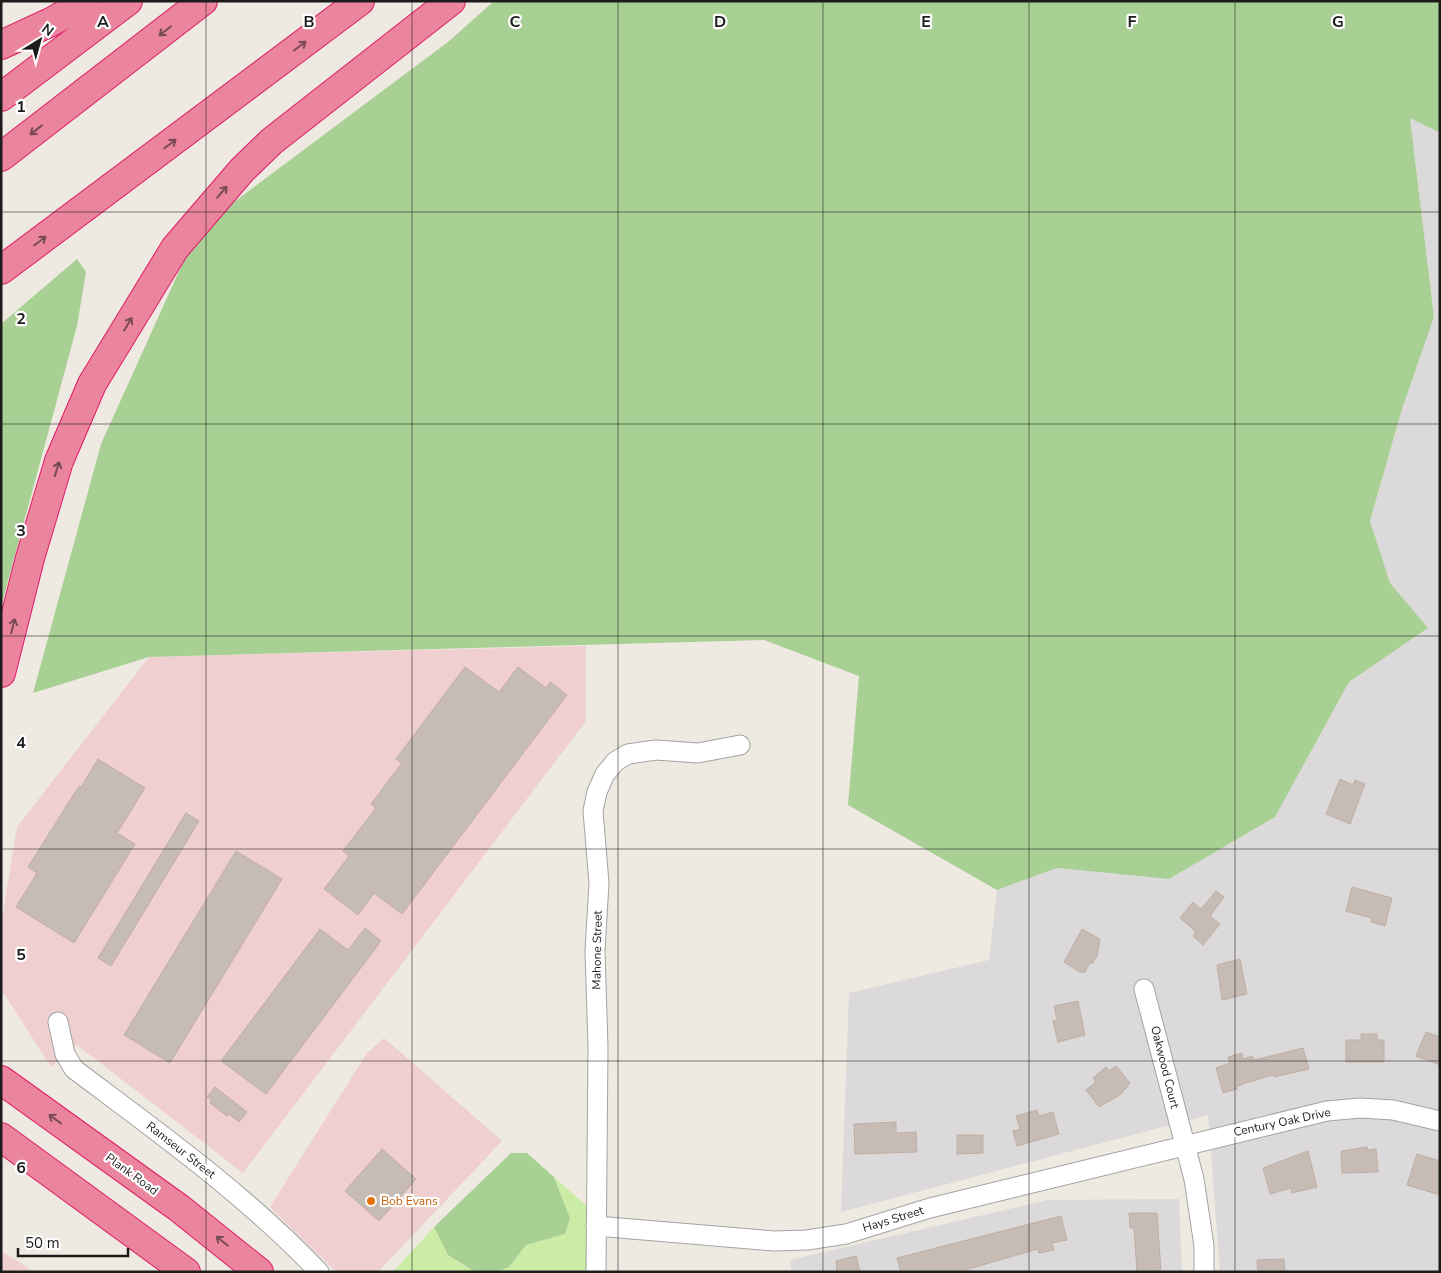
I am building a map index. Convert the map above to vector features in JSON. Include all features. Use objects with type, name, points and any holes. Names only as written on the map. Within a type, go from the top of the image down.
[{"type":"highway","points":[[1,45],[51,22],[88,1]]},
{"type":"highway","points":[[1,97],[128,1]]},
{"type":"highway","points":[[1,157],[203,1]]},
{"type":"highway","points":[[1,270],[360,1]]},
{"type":"highway","points":[[1,673],[30,558],[59,461],[92,384],[175,248],[242,170],[272,141],[451,1]]},
{"type":"highway","name":"Plank Road","points":[[1,1080],[179,1208],[260,1272]]},
{"type":"highway","points":[[1,1137],[93,1202],[186,1272]]},
{"type":"highway","points":[[1,1158],[44,1184],[93,1202]]},
{"type":"street","name":"Mahone Street","points":[[596,1272],[598,1047],[595,950],[599,883],[594,811],[597,792],[605,774],[616,761],[628,754],[656,750],[698,753],[740,745]]},
{"type":"street","name":"Oakwood Court","points":[[1144,989],[1199,1202],[1204,1272]]},
{"type":"street","name":"Ramseur Street","points":[[58,1022],[65,1054],[74,1069],[213,1174],[294,1246],[319,1272]]},
{"type":"street","name":"Century Oak Drive","points":[[1185,1145],[1327,1111],[1360,1108],[1393,1110],[1440,1121]]},
{"type":"street","name":"Hays Street","points":[[596,1226],[774,1241],[807,1240],[846,1234],[930,1208],[1185,1145]]},
{"type":"shaded area","points":[[1410,118],[1440,133],[1440,1272],[1220,1272],[1208,1115],[841,1212],[849,993],[989,960],[997,890],[1057,868],[1169,879],[1275,817],[1349,682],[1428,628],[1390,583],[1370,521],[1402,409],[1434,317]]},
{"type":"shaded area","points":[[586,646],[586,721],[243,1173],[77,1045],[51,1067],[1,989],[1,925],[17,827],[149,657]]},
{"type":"shaded area","points":[[384,1038],[502,1141],[378,1272],[336,1272],[270,1207],[367,1053]]},
{"type":"shaded area","points":[[1179,1199],[1182,1272],[792,1272],[790,1260],[1048,1200]]},
{"type":"shaded area","points":[[1,1252],[13,1258],[34,1272],[1,1272]]},
{"type":"green space","points":[[494,1],[1440,1],[1440,133],[1410,118],[1434,317],[1402,409],[1370,521],[1390,583],[1428,628],[1349,682],[1275,817],[1169,879],[1057,868],[997,890],[848,805],[859,676],[764,640],[149,657],[33,693],[101,444],[198,229],[448,42]]},
{"type":"green space","points":[[77,259],[86,272],[77,326],[1,607],[1,324]]},
{"type":"green space","points":[[511,1153],[527,1153],[554,1177],[570,1218],[565,1234],[526,1245],[509,1267],[497,1272],[472,1270],[448,1255],[434,1227]]},
{"type":"green space","points":[[554,1177],[587,1206],[586,1272],[497,1272],[509,1267],[526,1245],[565,1234],[570,1218]]},
{"type":"green space","points":[[434,1227],[451,1256],[463,1265],[480,1272],[393,1272]]},
{"type":"building","points":[[465,667],[499,692],[518,667],[546,688],[550,682],[567,695],[402,914],[374,893],[358,915],[324,889],[349,856],[343,851],[376,808],[371,804],[402,763],[396,759]]},
{"type":"building","points":[[98,759],[145,788],[117,833],[135,844],[74,943],[16,907],[37,873],[28,867]]},
{"type":"building","points":[[1340,779],[1353,785],[1355,780],[1365,784],[1350,824],[1326,814]]},
{"type":"building","points":[[186,813],[199,821],[111,966],[98,958]]},
{"type":"building","points":[[236,851],[282,879],[170,1063],[124,1035]]},
{"type":"building","points":[[1352,887],[1392,898],[1385,926],[1371,922],[1372,918],[1346,911]]},
{"type":"building","points":[[1216,891],[1224,897],[1210,916],[1220,924],[1203,945],[1193,936],[1196,932],[1180,918],[1193,902],[1201,909]]},
{"type":"building","points":[[365,928],[381,941],[266,1094],[221,1061],[320,929],[348,950]]},
{"type":"building","points":[[1082,929],[1100,939],[1097,956],[1092,964],[1090,962],[1085,972],[1080,972],[1064,962]]},
{"type":"building","points":[[1240,959],[1247,994],[1222,1000],[1217,965]]},
{"type":"building","points":[[1078,1001],[1085,1035],[1058,1042],[1053,1021],[1057,1020],[1054,1006]]},
{"type":"building","points":[[1426,1032],[1440,1037],[1440,1065],[1416,1056]]},
{"type":"building","points":[[1361,1034],[1377,1034],[1377,1040],[1384,1040],[1384,1062],[1346,1062],[1346,1040],[1361,1040]]},
{"type":"building","points":[[1303,1048],[1309,1069],[1274,1077],[1273,1075],[1245,1083],[1237,1087],[1237,1089],[1223,1093],[1216,1068],[1230,1063],[1228,1057],[1242,1053],[1243,1059],[1252,1056],[1254,1060]]},
{"type":"building","points":[[1116,1066],[1130,1083],[1120,1095],[1099,1107],[1086,1090],[1096,1082],[1093,1078],[1106,1067],[1109,1071]]},
{"type":"building","points":[[215,1087],[247,1112],[239,1122],[229,1114],[227,1116],[210,1103],[212,1100],[207,1097]]},
{"type":"building","points":[[1037,1110],[1039,1116],[1053,1112],[1059,1134],[1017,1146],[1013,1131],[1020,1129],[1016,1116]]},
{"type":"building","points":[[896,1122],[896,1133],[916,1132],[917,1152],[855,1154],[854,1124]]},
{"type":"building","points":[[957,1135],[983,1135],[983,1153],[957,1154]]},
{"type":"building","points":[[1367,1147],[1368,1150],[1376,1149],[1378,1172],[1342,1173],[1341,1151]]},
{"type":"building","points":[[382,1149],[416,1179],[379,1221],[345,1191]]},
{"type":"building","points":[[1308,1151],[1317,1187],[1292,1193],[1291,1188],[1270,1194],[1263,1168]]},
{"type":"building","points":[[1417,1154],[1440,1161],[1440,1195],[1407,1185]]},
{"type":"building","points":[[1129,1213],[1157,1213],[1161,1272],[1137,1272],[1134,1228],[1130,1228]]},
{"type":"building","points":[[1061,1216],[1067,1240],[1052,1243],[1054,1250],[1039,1253],[1038,1249],[958,1272],[901,1272],[897,1258]]},
{"type":"building","points":[[856,1256],[860,1272],[837,1272],[836,1261]]},
{"type":"building","points":[[1284,1259],[1285,1272],[1258,1272],[1257,1260]]},
{"type":"place","name":"Bob Evans","points":[[371,1201]]}]
